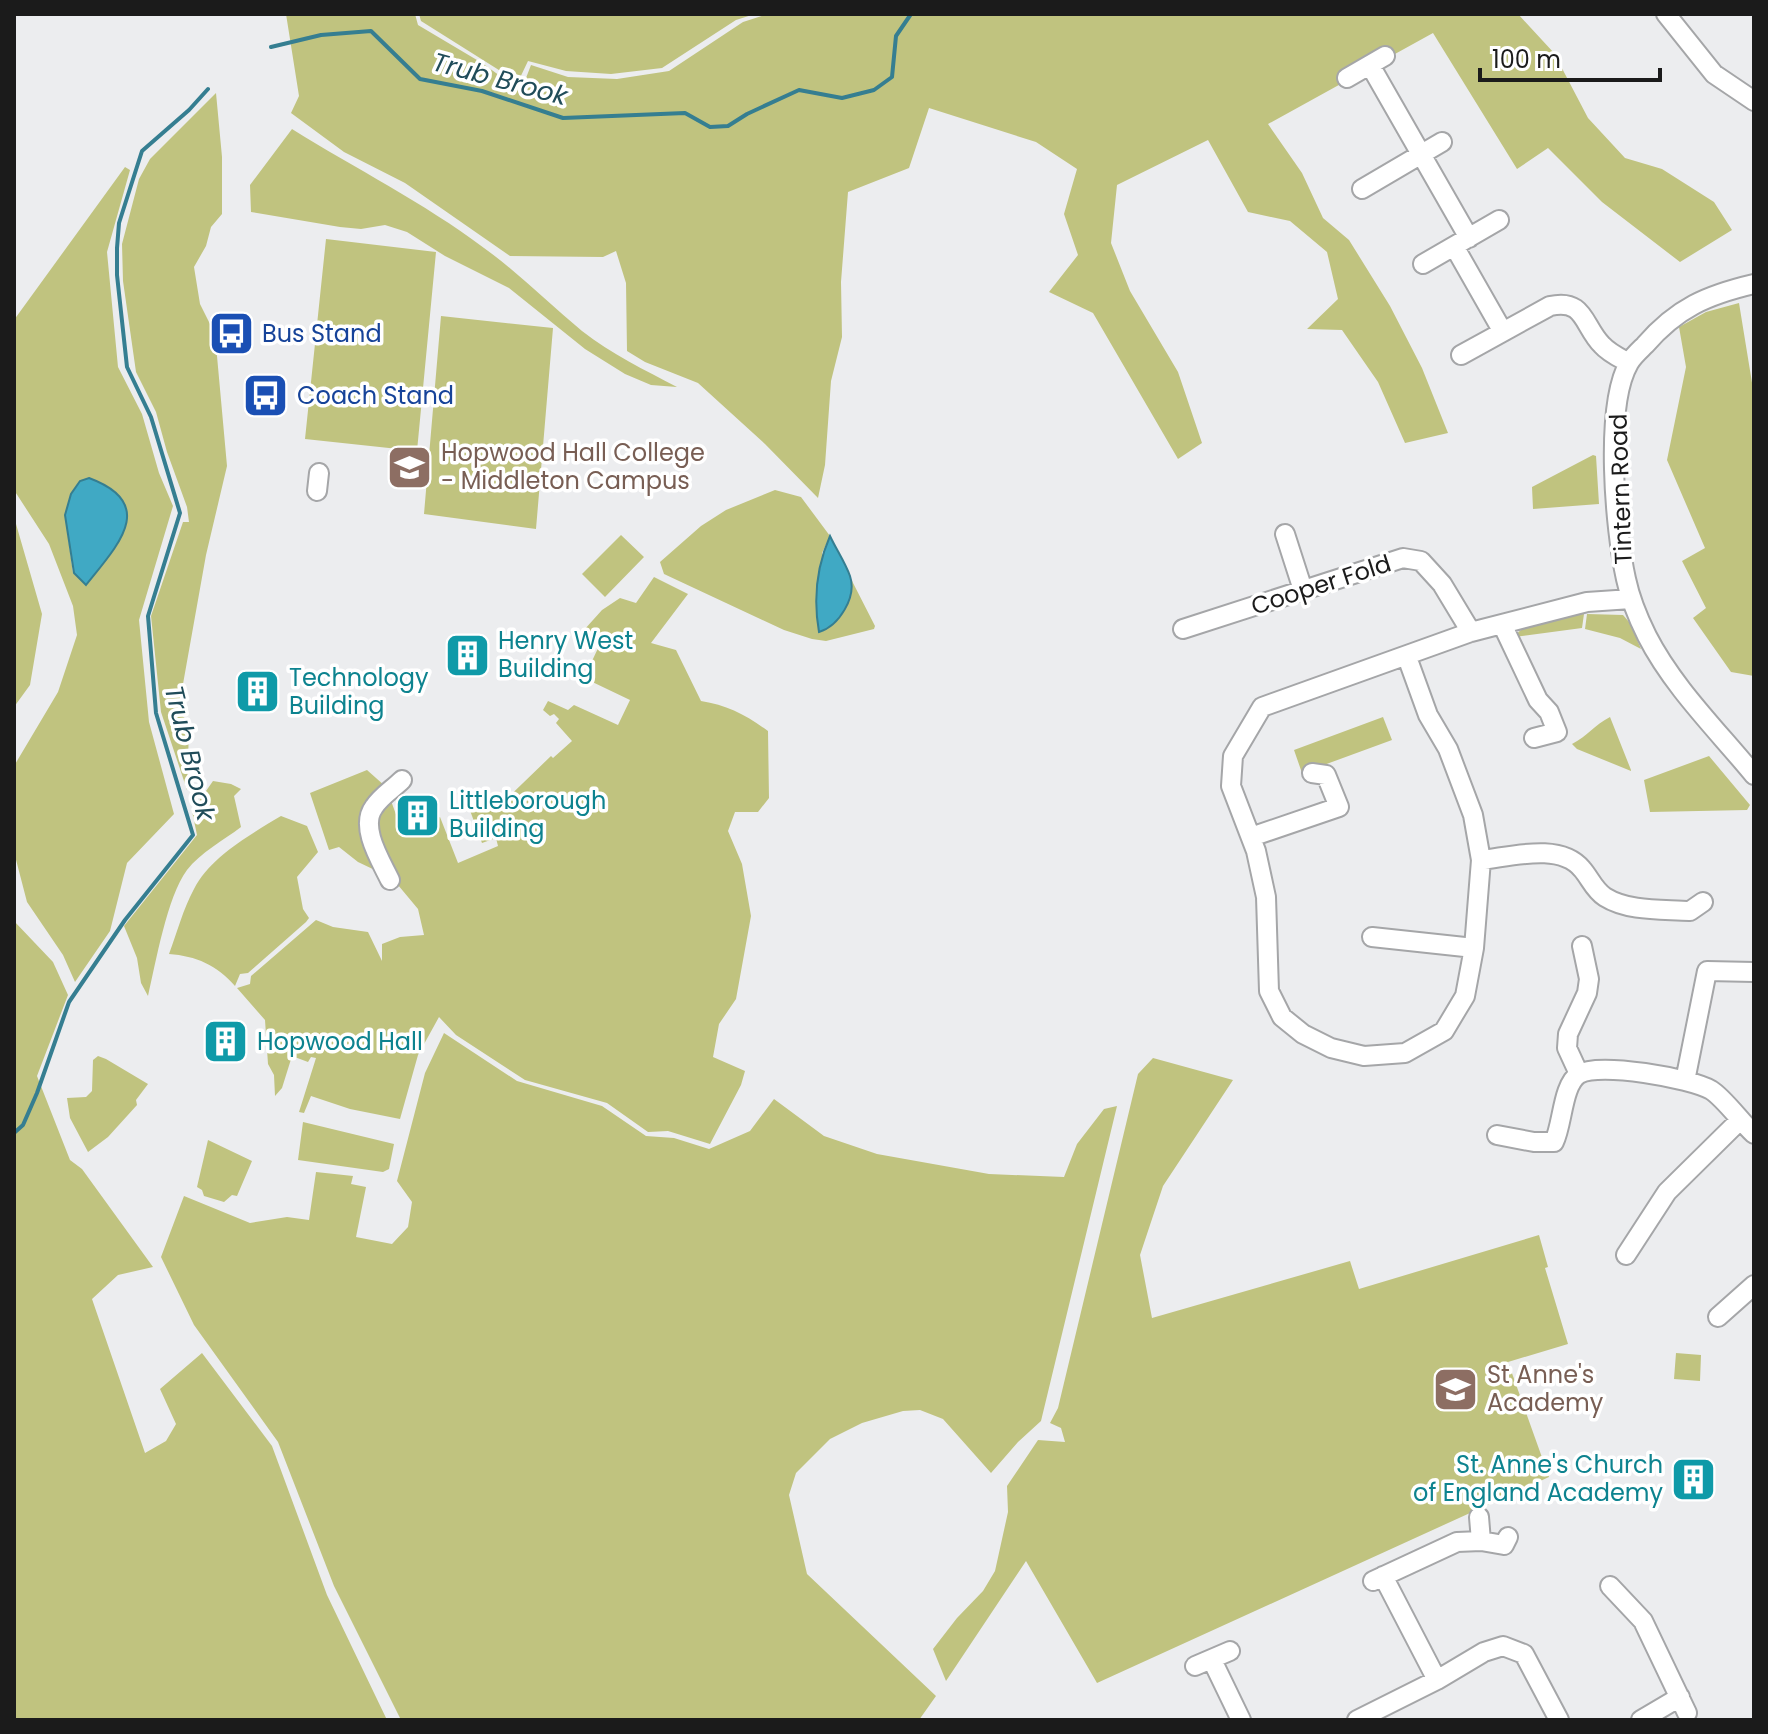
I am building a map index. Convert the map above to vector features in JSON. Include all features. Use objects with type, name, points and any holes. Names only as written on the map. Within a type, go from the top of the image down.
[{"type":"street","points":[[1666,14],[1714,74],[1754,101]]},
{"type":"street","points":[[1347,78],[1378,61],[1503,332]]},
{"type":"street","points":[[1362,189],[1442,142]]},
{"type":"street","points":[[1423,264],[1499,220]]},
{"type":"street","name":"Tintern Road","points":[[1754,284],[1708,296],[1676,313],[1629,363],[1618,400],[1615,441],[1617,505],[1625,578],[1631,599],[1666,670],[1754,775]]},
{"type":"street","points":[[1461,355],[1550,306],[1569,305],[1584,318],[1604,348],[1629,363]]},
{"type":"street","points":[[1285,534],[1303,590]]},
{"type":"street","name":"Cooper Fold","points":[[1183,630],[1403,558],[1421,561],[1442,584],[1471,632]]},
{"type":"street","points":[[1407,657],[1428,715],[1448,749],[1473,815],[1481,860],[1474,948],[1465,996],[1444,1031],[1405,1058],[1364,1056],[1331,1048],[1303,1034],[1282,1017],[1269,991],[1266,897],[1251,837],[1231,786],[1233,756],[1262,707],[1471,632],[1587,602],[1631,599]]},
{"type":"street","points":[[1502,624],[1538,700],[1549,712],[1557,732],[1534,738]]},
{"type":"street","points":[[1251,837],[1339,807],[1326,775],[1312,773]]},
{"type":"street","points":[[390,880],[371,833],[370,816],[375,804],[402,780]]},
{"type":"street","points":[[1481,860],[1540,853],[1560,856],[1581,866],[1591,884],[1606,898],[1623,905],[1690,911],[1703,902]]},
{"type":"street","points":[[1372,937],[1474,948]]},
{"type":"street","points":[[1579,1074],[1567,1048],[1568,1034],[1587,993],[1589,979],[1584,954],[1604,957]]},
{"type":"street","points":[[1685,1081],[1700,969],[1754,972]]},
{"type":"street","points":[[1498,1133],[1534,1142],[1554,1142],[1561,1128],[1567,1088],[1579,1074],[1607,1068],[1685,1081],[1713,1091],[1754,1134]]},
{"type":"street","points":[[1626,1255],[1645,1238],[1667,1192],[1739,1121]]},
{"type":"street","points":[[1730,1312],[1754,1285]]},
{"type":"street","points":[[1479,1517],[1481,1541]]},
{"type":"street","points":[[1437,1680],[1378,1579],[1457,1542],[1481,1541],[1504,1545],[1508,1537]]},
{"type":"street","points":[[1610,1586],[1643,1621],[1684,1705],[1641,1720]]},
{"type":"street","points":[[1357,1720],[1437,1680],[1484,1652],[1503,1646],[1524,1654],[1559,1720]]},
{"type":"street","points":[[1230,1651],[1204,1663],[1241,1720]]},
{"type":"green space","points":[[286,14],[415,14],[418,25],[482,63],[521,91],[531,65],[568,77],[617,79],[669,71],[743,22],[768,14],[1518,14],[1554,53],[1588,118],[1625,158],[1662,169],[1714,202],[1732,230],[1680,262],[1602,202],[1548,148],[1517,169],[1433,33],[1268,124],[1302,173],[1323,218],[1349,240],[1390,306],[1422,368],[1448,433],[1405,443],[1378,382],[1342,330],[1307,329],[1338,299],[1327,252],[1290,221],[1248,212],[1208,140],[1117,185],[1111,243],[1130,291],[1178,372],[1202,443],[1178,459],[1093,313],[1049,292],[1078,255],[1064,214],[1077,169],[1036,142],[929,108],[909,168],[848,192],[841,282],[842,337],[831,381],[825,465],[818,498],[698,383],[645,362],[627,351],[626,283],[616,251],[603,257],[510,256],[405,183],[344,152],[291,113],[299,96]]},
{"type":"green space","points":[[419,14],[755,14],[736,20],[662,68],[611,74],[566,71],[528,61],[518,82],[421,21]]},
{"type":"green space","points":[[216,93],[222,157],[222,214],[211,227],[206,246],[194,267],[200,304],[215,334],[227,466],[206,555],[178,712],[187,720],[189,730],[187,790],[161,712],[151,616],[183,522],[189,522],[156,412],[136,372],[123,281],[122,244],[139,179],[150,159]]},
{"type":"green space","points":[[292,129],[461,231],[593,339],[677,387],[651,385],[625,374],[585,349],[509,288],[445,256],[407,232],[385,225],[361,229],[340,227],[251,212],[250,185]]},
{"type":"green space","points":[[125,167],[130,170],[107,252],[118,367],[142,414],[159,473],[173,506],[139,620],[149,722],[174,814],[127,863],[110,931],[75,982],[63,955],[27,902],[14,852],[14,766],[58,692],[77,635],[73,606],[49,544],[14,490],[14,320]],"holes":[[[65,515],[118,544],[86,584],[73,573]]]},
{"type":"green space","points":[[326,239],[436,252],[417,451],[305,439]]},
{"type":"green space","points":[[1739,303],[1754,395],[1754,676],[1731,672],[1693,618],[1706,608],[1682,561],[1705,548],[1667,460],[1686,367],[1679,327],[1706,312]]},
{"type":"green space","points":[[441,316],[553,328],[536,529],[424,514]]},
{"type":"green space","points":[[1596,456],[1599,504],[1533,509],[1532,487]]},
{"type":"green space","points":[[775,490],[801,497],[830,536],[822,553],[845,609],[850,577],[874,629],[826,641],[812,639],[784,630],[664,574],[660,562],[701,526],[726,510]]},
{"type":"green space","points":[[14,517],[42,614],[30,685],[14,707]]},
{"type":"green space","points":[[621,535],[644,557],[605,597],[582,574]]},
{"type":"green space","points":[[654,577],[688,594],[651,643],[676,650],[701,701],[736,712],[768,731],[769,798],[758,812],[735,812],[728,831],[742,864],[751,916],[736,999],[719,1024],[713,1057],[745,1071],[741,1085],[710,1144],[668,1131],[648,1132],[607,1103],[525,1080],[456,1035],[439,1017],[418,1055],[400,1119],[350,1109],[311,1096],[304,1113],[299,1112],[316,1058],[311,1057],[308,1062],[292,1056],[282,1088],[275,1096],[274,1075],[268,1064],[265,1020],[237,988],[250,984],[251,976],[316,920],[333,927],[368,932],[382,961],[382,944],[400,937],[424,935],[418,909],[393,879],[371,824],[390,798],[402,831],[440,817],[458,863],[498,846],[496,838],[482,843],[468,805],[477,800],[493,812],[551,756],[553,758],[572,741],[556,723],[559,719],[543,710],[548,701],[568,710],[574,705],[618,725],[630,700],[584,678],[600,644],[584,630],[602,610],[620,598],[636,603]]},
{"type":"green space","points":[[1584,614],[1582,628],[1514,637],[1536,622]]},
{"type":"green space","points":[[1587,614],[1623,615],[1630,623],[1641,649],[1620,638],[1585,629]]},
{"type":"green space","points":[[1383,717],[1392,740],[1302,773],[1294,750]]},
{"type":"green space","points":[[1610,717],[1631,771],[1577,749],[1572,744]]},
{"type":"green space","points":[[1709,756],[1750,805],[1747,810],[1650,812],[1644,780]]},
{"type":"green space","points":[[367,770],[385,786],[366,802],[362,814],[379,872],[358,862],[339,847],[329,850],[310,793]]},
{"type":"green space","points":[[213,781],[241,789],[234,796],[241,827],[199,858],[180,882],[163,930],[148,996],[141,983],[137,958],[124,926],[197,835],[192,811]]},
{"type":"green space","points":[[281,816],[307,826],[318,852],[297,877],[303,909],[309,918],[306,922],[248,973],[240,974],[235,986],[221,972],[205,963],[169,954],[201,877],[232,847]]},
{"type":"green space","points":[[14,921],[53,962],[68,995],[37,1076],[70,1160],[82,1169],[153,1267],[118,1275],[92,1299],[145,1453],[166,1441],[176,1424],[160,1389],[202,1353],[272,1446],[327,1595],[387,1720],[14,1720]]},
{"type":"green space","points":[[444,1033],[517,1081],[602,1106],[646,1136],[674,1138],[709,1149],[750,1131],[774,1099],[824,1136],[877,1154],[989,1174],[1064,1177],[1077,1144],[1104,1109],[1117,1106],[1041,1421],[991,1473],[943,1419],[920,1410],[903,1411],[862,1423],[830,1439],[796,1473],[789,1495],[807,1574],[936,1696],[919,1720],[401,1720],[334,1586],[278,1442],[194,1325],[161,1257],[184,1196],[250,1223],[287,1217],[309,1220],[316,1172],[353,1176],[351,1184],[366,1187],[356,1237],[392,1244],[408,1227],[412,1202],[397,1181],[425,1073]]},
{"type":"green space","points":[[98,1056],[148,1084],[136,1100],[137,1105],[108,1137],[88,1152],[70,1118],[67,1098],[86,1097],[92,1091],[93,1060]]},
{"type":"green space","points":[[1153,1058],[1233,1080],[1163,1186],[1140,1255],[1152,1318],[1350,1261],[1359,1289],[1539,1235],[1548,1267],[1545,1268],[1568,1344],[1508,1362],[1549,1477],[1097,1683],[1026,1561],[946,1681],[933,1649],[983,1591],[995,1571],[1008,1512],[1007,1486],[1038,1440],[1065,1442],[1061,1428],[1050,1423],[1058,1408],[1138,1074]]},
{"type":"green space","points":[[303,1122],[394,1144],[389,1169],[383,1172],[298,1160]]},
{"type":"green space","points":[[208,1140],[252,1161],[237,1196],[232,1195],[224,1202],[204,1196],[197,1187]]},
{"type":"green space","points":[[1676,1353],[1701,1355],[1700,1381],[1674,1379]]},
{"type":"water","points":[[89,478],[110,488],[122,500],[127,513],[119,541],[86,585],[74,573],[65,515],[71,494],[80,481]]},
{"type":"water","points":[[830,536],[850,576],[851,593],[845,610],[833,624],[819,632],[817,583]]},
{"type":"waterway","name":"Trub Brook","points":[[271,47],[321,35],[371,31],[420,79],[482,91],[563,118],[685,113],[710,127],[728,126],[799,90],[842,98],[874,90],[892,77],[896,36],[911,14]]},
{"type":"waterway","name":"Trub Brook","points":[[14,1133],[23,1125],[37,1093],[69,1002],[125,920],[193,835],[156,713],[148,616],[180,513],[151,417],[127,367],[117,248],[119,223],[142,151],[208,89]]},
{"type":"place","name":"Bus Stand","points":[[231,334]]},
{"type":"place","name":"Coach Stand","points":[[266,396]]},
{"type":"place","name":"Hopwood Hall College - Middleton Campus","points":[[410,467]]},
{"type":"place","name":"Henry West Building","points":[[467,655]]},
{"type":"place","name":"Technology Building","points":[[258,692]]},
{"type":"place","name":"Littleborough Building","points":[[418,815]]},
{"type":"place","name":"Hopwood Hall","points":[[226,1042]]},
{"type":"place","name":"St Anne's Academy","points":[[1456,1389]]},
{"type":"place","name":"St. Anne's Church of England Academy","points":[[1694,1479]]}]
